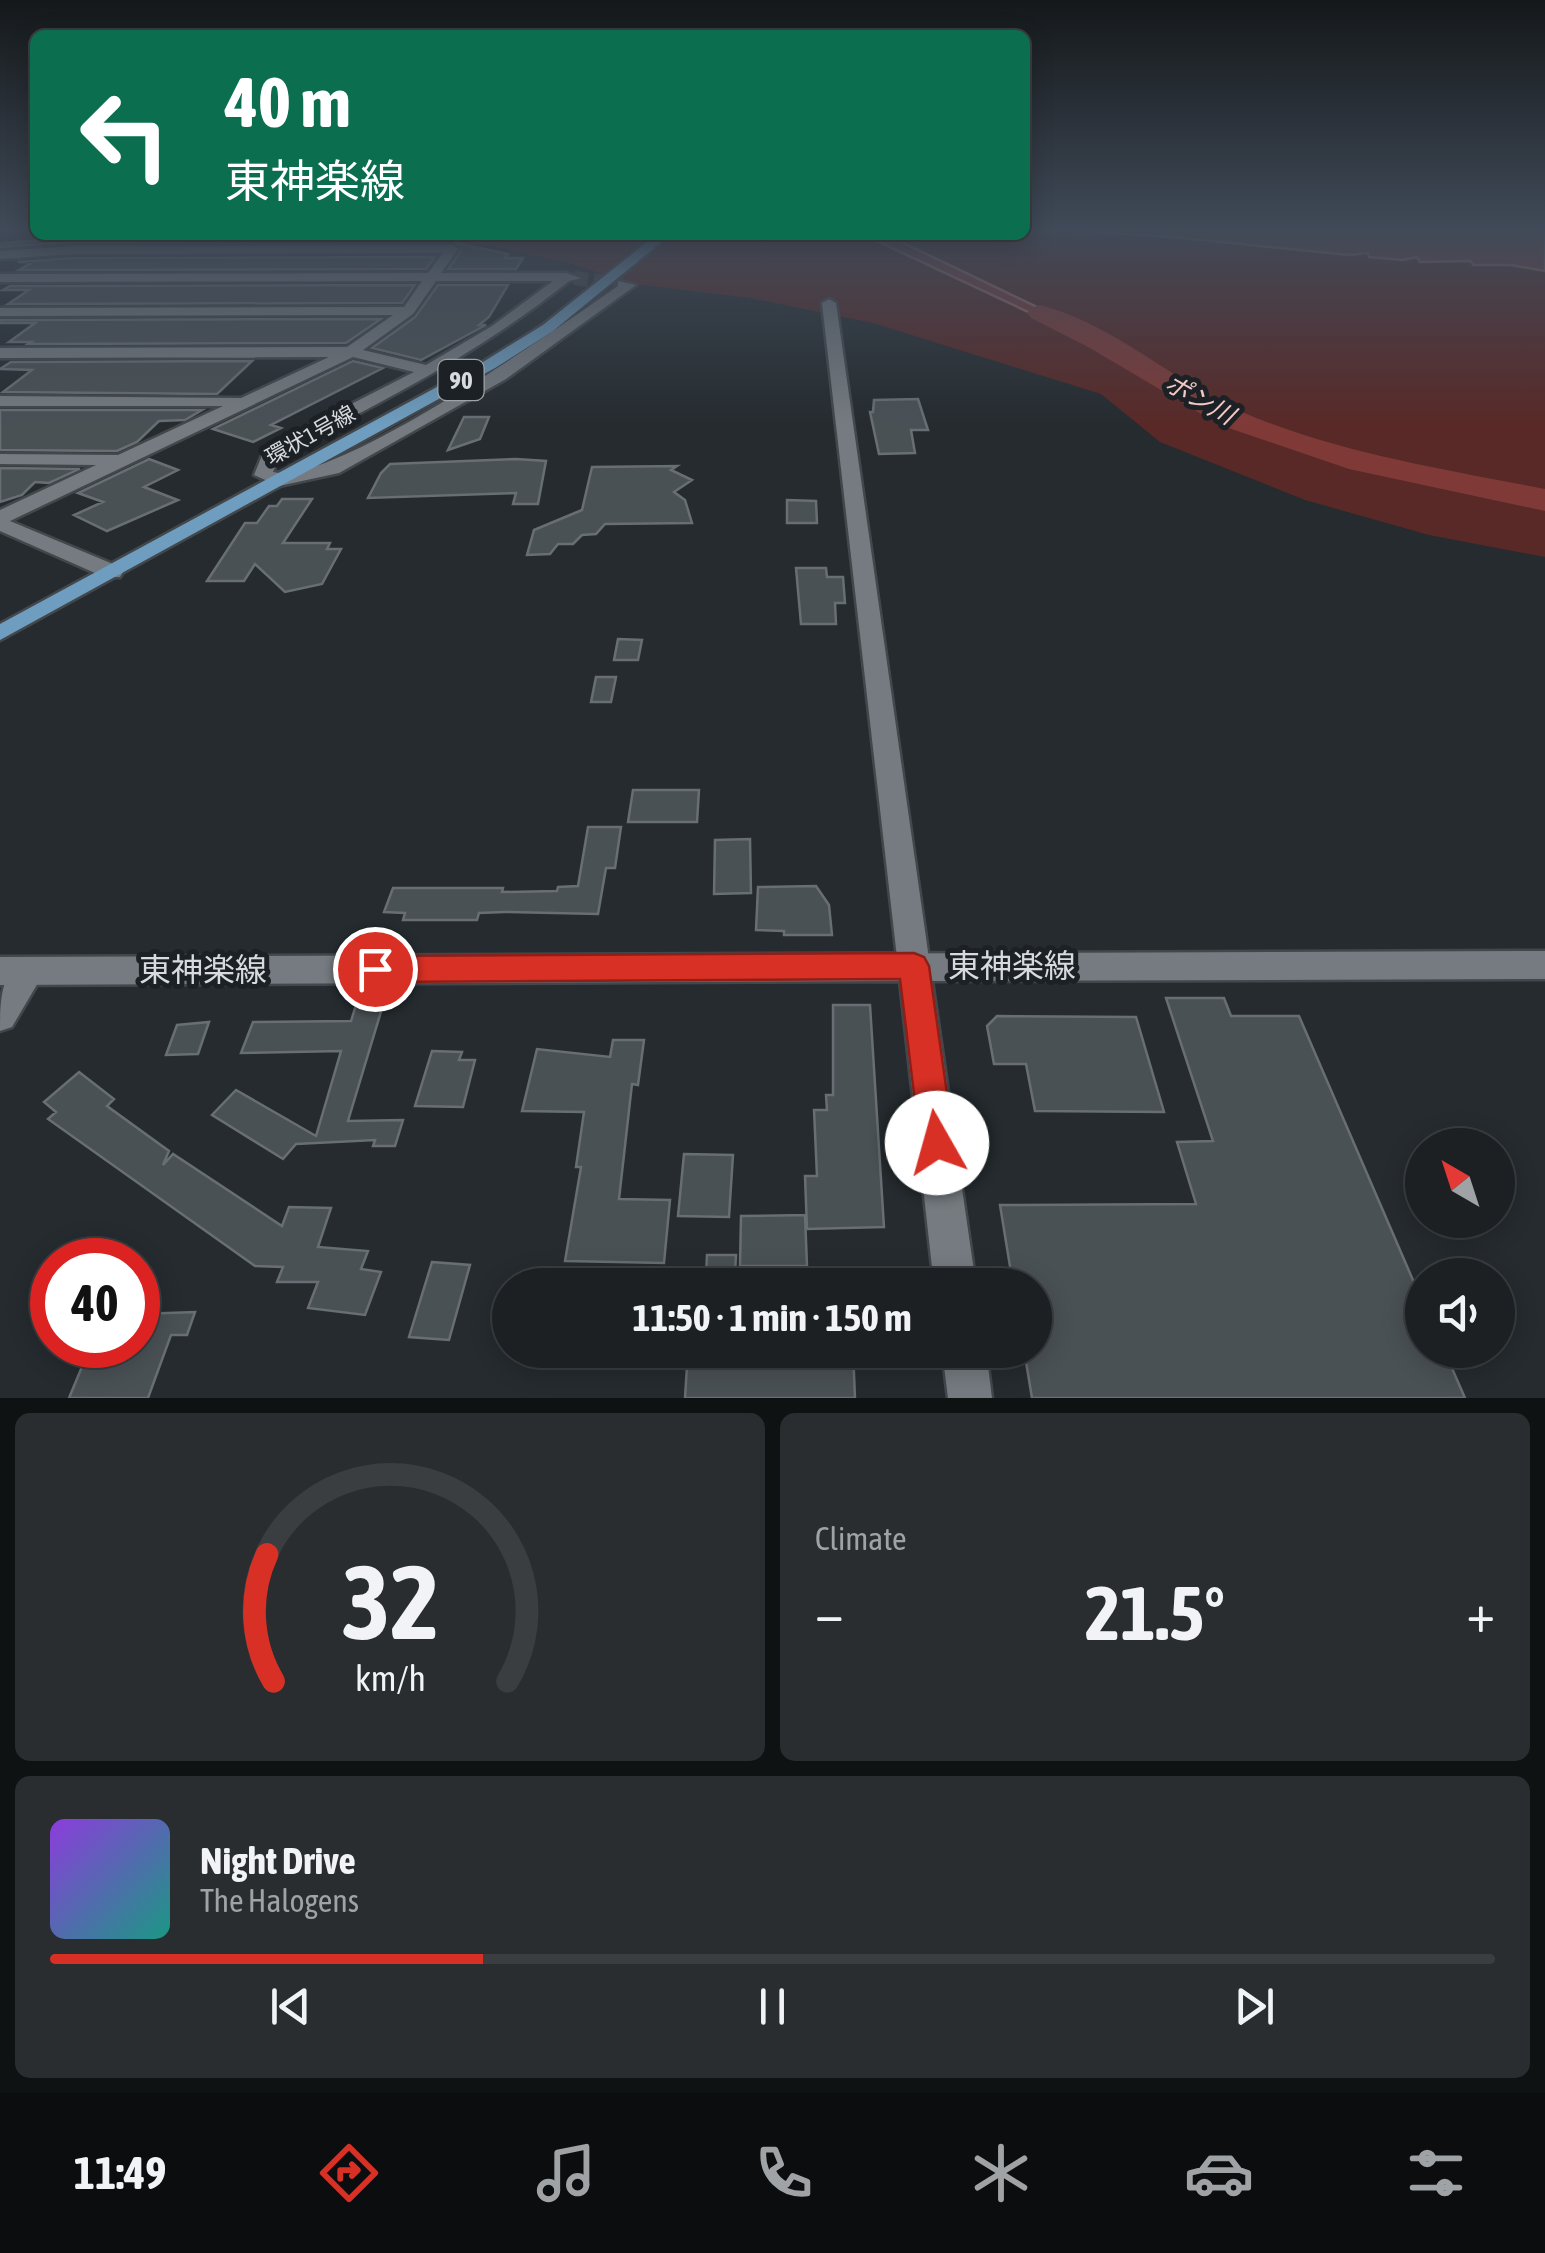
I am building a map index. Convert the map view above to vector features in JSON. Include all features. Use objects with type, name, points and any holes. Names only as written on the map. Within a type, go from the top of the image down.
[{"type":"main road","name":"環状1号線","points":[[271,477],[503,344],[568,294]]},
{"type":"main road","name":"環状1号線","points":[[0,633],[103,568],[520,346],[589,294]]},
{"type":"main road","name":"環状1号線","points":[[0,615],[103,568]]},
{"type":"street","points":[[12,329],[62,294]]},
{"type":"street","points":[[0,521],[351,352],[408,311],[421,294]]},
{"type":"street","points":[[549,294],[511,323],[429,371],[271,452],[271,477],[332,470],[500,376],[616,294]]},
{"type":"street","points":[[829,303],[953,1268]]},
{"type":"street","points":[[0,312],[408,311]]},
{"type":"street","points":[[0,352],[351,352],[429,371]]},
{"type":"street","points":[[0,401],[246,402]]},
{"type":"street","points":[[0,459],[121,460]]},
{"type":"street","points":[[0,521],[103,568]]},
{"type":"street","name":"東神楽線","points":[[14,971],[1545,965]]},
{"type":"street","points":[[0,1016],[14,971]]},
{"type":"street","points":[[966,1368],[970,1398]]},
{"type":"shaded area","points":[[720,294],[1545,294],[1545,557],[1429,535],[1305,500],[1160,442],[1101,394],[873,323]]},
{"type":"shaded area","points":[[990,294],[1011,294],[1104,339],[1090,341]]},
{"type":"building","points":[[23,294],[408,294],[402,303],[8,304]]},
{"type":"building","points":[[431,294],[503,294],[489,317],[479,325],[486,325],[421,360],[372,348],[415,317]]},
{"type":"building","points":[[381,319],[346,343],[28,344],[31,342],[9,342],[35,323],[0,323],[0,320]]},
{"type":"building","points":[[252,361],[217,394],[3,392],[32,370],[0,369],[11,362]]},
{"type":"building","points":[[353,361],[383,368],[271,425],[281,428],[253,442],[213,429]]},
{"type":"building","points":[[918,399],[928,430],[911,430],[915,453],[879,454],[870,412],[874,400]]},
{"type":"building","points":[[0,410],[202,410],[185,420],[159,421],[137,442],[117,451],[0,450]]},
{"type":"building","points":[[464,417],[489,417],[480,439],[448,450]]},
{"type":"building","points":[[149,459],[178,470],[144,487],[178,500],[107,531],[74,515],[103,502],[78,493]]},
{"type":"building","points":[[546,461],[538,504],[513,504],[516,493],[368,498],[390,464]]},
{"type":"building","points":[[677,466],[671,470],[692,480],[674,492],[685,500],[692,523],[605,524],[596,534],[582,535],[573,544],[558,544],[550,554],[527,555],[534,530],[582,510],[592,467]]},
{"type":"building","points":[[0,468],[80,469],[49,483],[35,482],[22,495],[0,502]]},
{"type":"building","points":[[282,499],[312,499],[283,543],[330,543],[327,549],[341,549],[322,584],[285,592],[255,564],[244,581],[207,581],[245,523],[257,523],[269,506],[277,506]]},
{"type":"building","points":[[787,500],[816,501],[817,523],[787,523]]},
{"type":"building","points":[[796,568],[826,568],[827,577],[843,577],[845,603],[835,603],[836,624],[801,624]]},
{"type":"building","points":[[618,639],[642,640],[638,660],[614,660]]},
{"type":"building","points":[[596,677],[616,677],[611,702],[591,702]]},
{"type":"building","points":[[633,790],[699,790],[697,822],[628,822]]},
{"type":"building","points":[[588,827],[621,827],[615,868],[606,868],[598,914],[505,912],[479,913],[477,920],[403,920],[405,913],[384,912],[393,888],[503,888],[502,892],[557,891],[558,887],[578,886]]},
{"type":"building","points":[[750,839],[751,893],[714,894],[715,840]]},
{"type":"building","points":[[816,886],[829,905],[832,935],[784,935],[784,931],[756,930],[758,887]]},
{"type":"building","points":[[1166,998],[1224,998],[1231,1016],[1299,1016],[1405,1262],[1405,1368],[1452,1368],[1465,1398],[1032,1398],[1027,1368],[1052,1368],[1052,1268],[1010,1268],[1000,1205],[1196,1204],[1177,1142],[1213,1141]]},
{"type":"building","points":[[356,1005],[383,1005],[348,1121],[403,1120],[395,1146],[373,1146],[375,1140],[296,1144],[283,1159],[212,1115],[236,1090],[316,1136],[341,1051],[241,1053],[253,1022],[351,1021]]},
{"type":"building","points":[[833,1005],[870,1005],[884,1227],[807,1229],[805,1176],[817,1176],[814,1110],[827,1110],[826,1095],[833,1095]]},
{"type":"building","points":[[997,1016],[1136,1017],[1164,1112],[1035,1111],[1026,1064],[994,1064],[987,1026]]},
{"type":"building","points":[[209,1022],[198,1054],[166,1055],[177,1025]]},
{"type":"building","points":[[613,1040],[644,1040],[638,1085],[632,1084],[619,1199],[670,1200],[664,1263],[565,1261],[581,1167],[576,1167],[584,1112],[522,1111],[537,1049],[610,1057]]},
{"type":"building","points":[[432,1051],[462,1052],[459,1060],[475,1060],[463,1107],[415,1106]]},
{"type":"building","points":[[79,1072],[114,1099],[107,1106],[169,1151],[163,1165],[173,1154],[282,1226],[289,1207],[331,1208],[318,1247],[368,1251],[361,1269],[381,1272],[365,1315],[308,1308],[318,1282],[277,1282],[283,1267],[255,1266],[48,1119],[56,1112],[44,1102]]},
{"type":"building","points":[[684,1154],[733,1155],[729,1217],[678,1216]]},
{"type":"building","points":[[805,1215],[807,1266],[740,1266],[741,1216]]},
{"type":"building","points":[[707,1255],[736,1255],[735,1268],[706,1268]]},
{"type":"building","points":[[432,1262],[470,1265],[449,1340],[409,1337]]},
{"type":"building","points":[[195,1312],[187,1335],[171,1335],[160,1365],[160,1313]]},
{"type":"building","points":[[81,1368],[159,1368],[148,1398],[69,1398]]},
{"type":"building","points":[[687,1368],[854,1368],[855,1398],[685,1398]]},
{"type":"waterway","name":"ポン川","points":[[1040,313],[1100,342],[1231,418],[1361,462],[1545,500]]},
{"type":"route","points":[[375,969],[914,966],[937,1143]]}]
